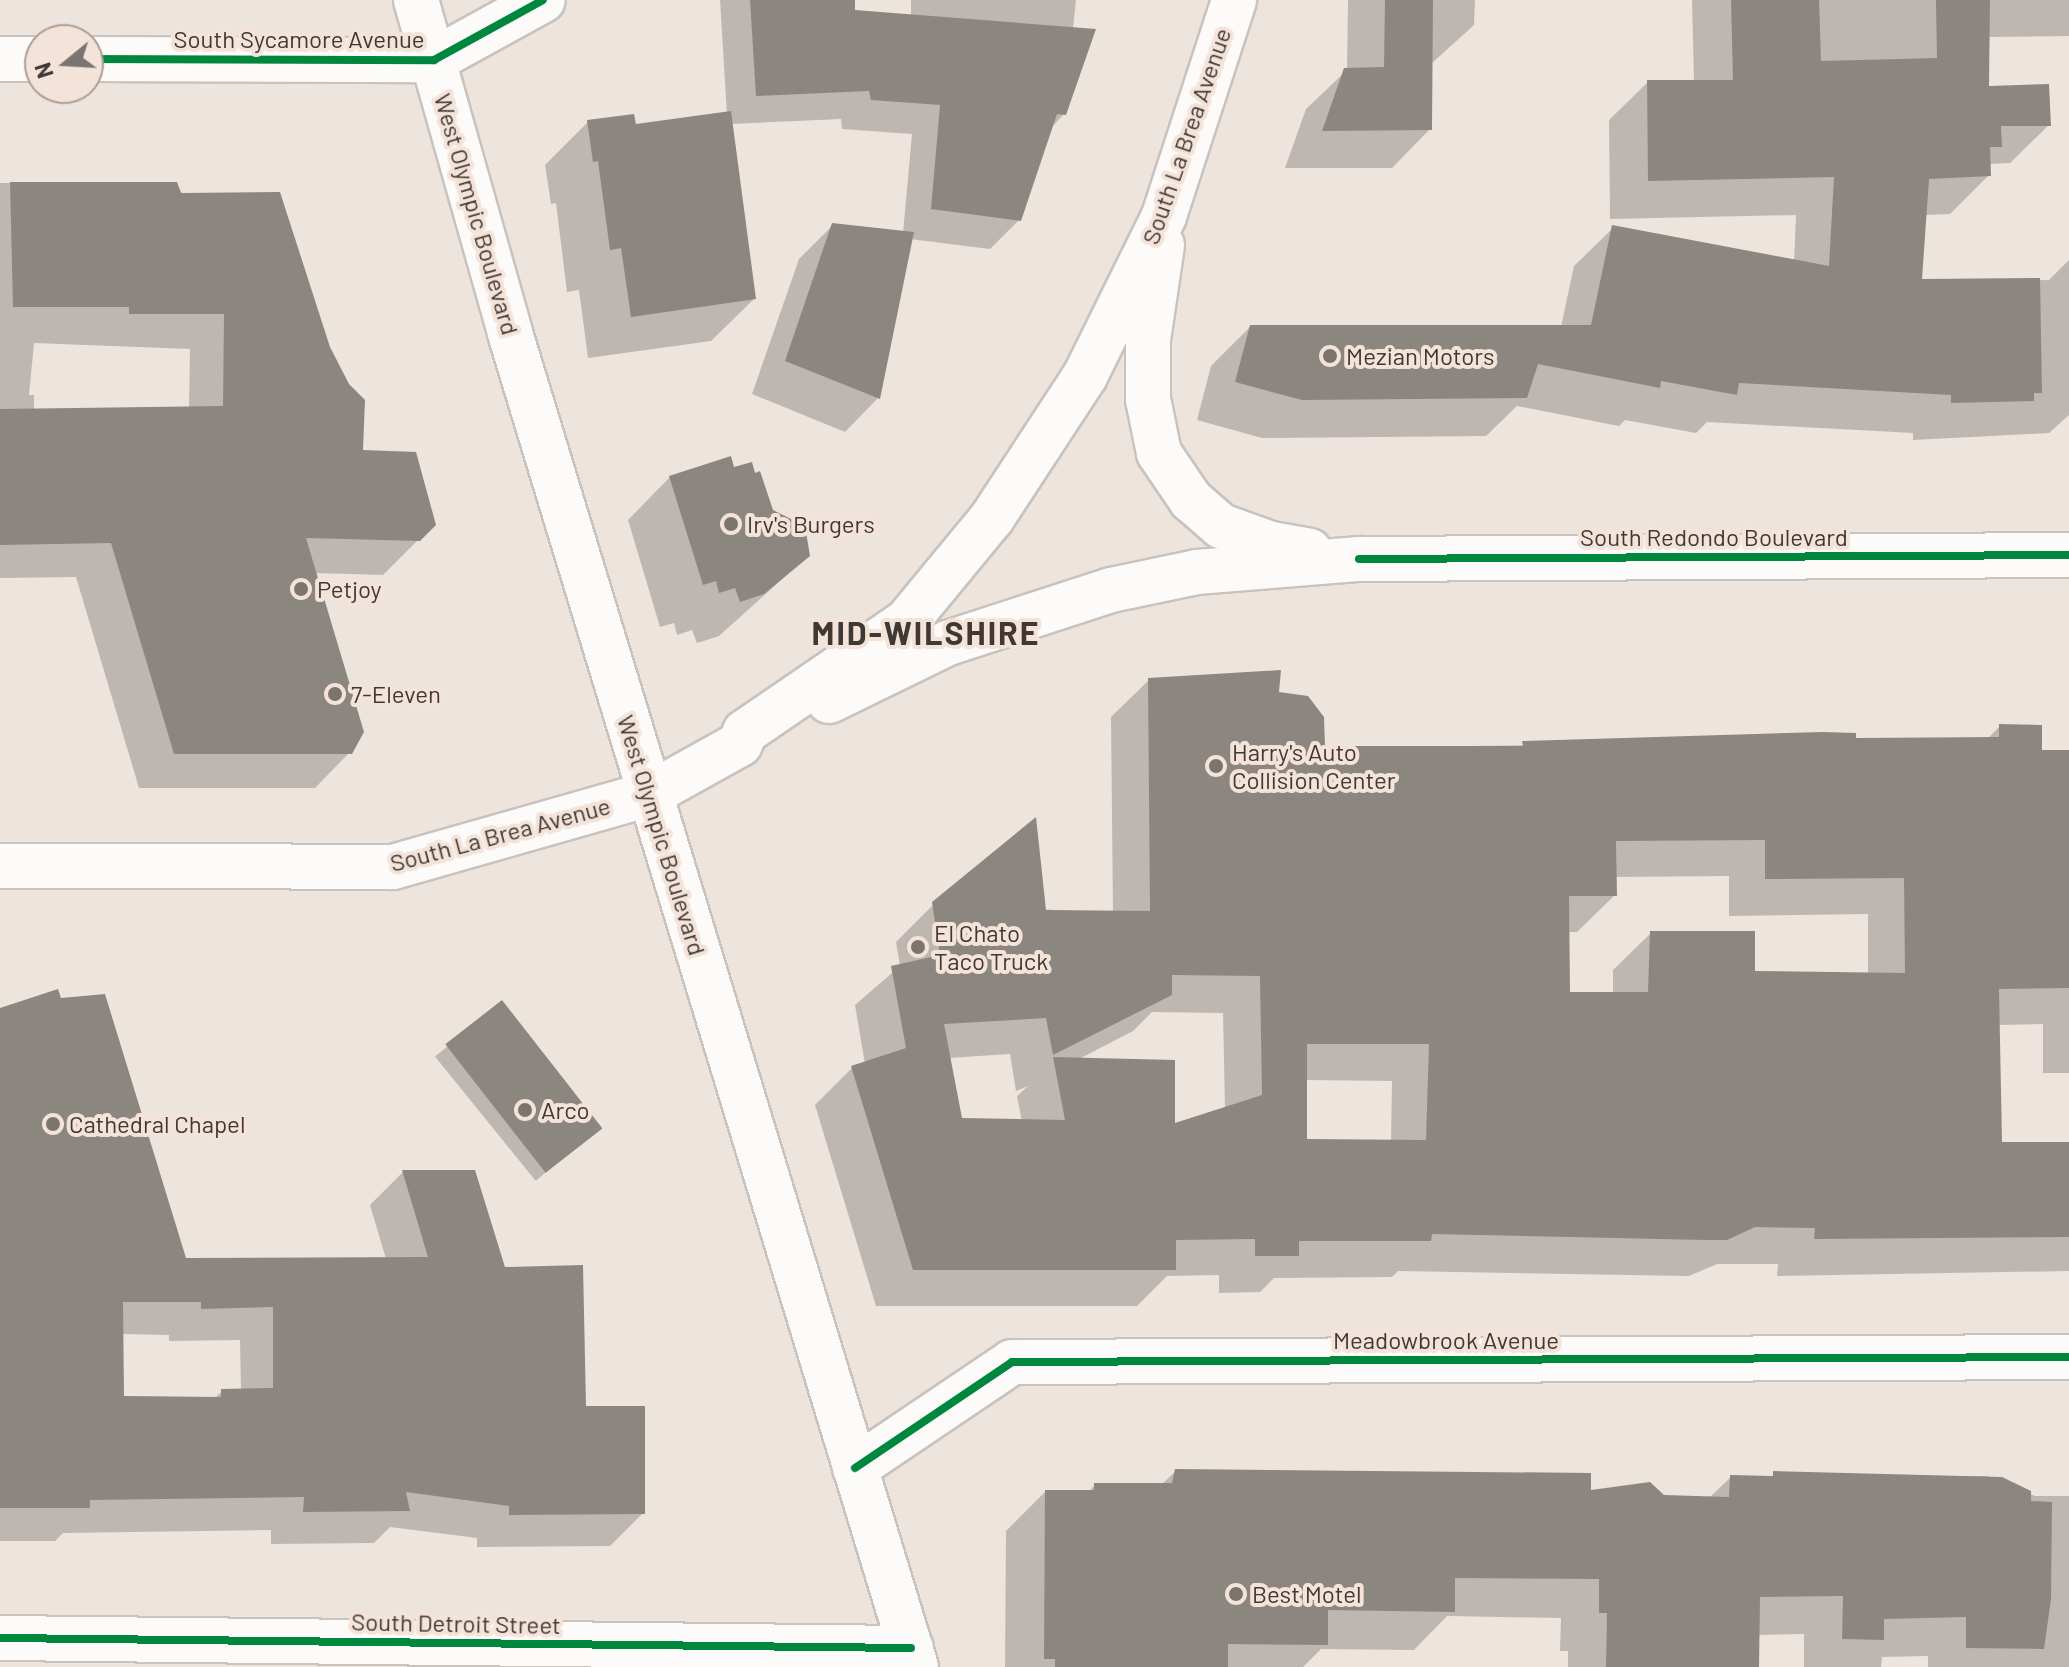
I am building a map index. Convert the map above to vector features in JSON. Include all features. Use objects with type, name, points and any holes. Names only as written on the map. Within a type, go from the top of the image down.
[{"type":"main road","name":"West Olympic Boulevard","points":[[416,0],[510,333],[913,1658]]},
{"type":"main road","name":"South Sycamore Avenue","points":[[104,59],[434,60],[543,0]]},
{"type":"main road","name":"South La Brea Avenue","points":[[0,866],[393,867],[650,794],[740,744],[745,732],[907,621],[992,518],[1085,376],[1164,216],[1234,0]]},
{"type":"main road","points":[[0,59],[24,59]]},
{"type":"main road","points":[[1164,216],[1148,340],[1148,399],[1159,453],[1191,500],[1221,526],[1271,544],[1359,559]]},
{"type":"main road","name":"South Redondo Boulevard","points":[[1359,559],[2069,555]]},
{"type":"main road","points":[[740,744],[948,643],[1036,613],[1197,572],[1359,559]]},
{"type":"main road","name":"Meadowbrook Avenue","points":[[855,1468],[1012,1362],[2069,1357]]},
{"type":"main road","name":"South Detroit Street","points":[[0,1638],[913,1658]]},
{"type":"building","points":[[750,0],[855,0],[855,10],[1096,29],[1066,115],[1057,114],[1021,221],[931,209],[940,105],[871,100],[869,91],[756,96]]},
{"type":"building","points":[[1385,0],[1433,0],[1432,130],[1322,131],[1344,68],[1384,67]]},
{"type":"building","points":[[1731,0],[1819,0],[1821,61],[1937,58],[1936,0],[1990,0],[1989,86],[2049,84],[2051,126],[2001,126],[2002,147],[1990,147],[1991,176],[1929,179],[1922,279],[2040,278],[2042,393],[2034,393],[2034,401],[1951,403],[1951,395],[1739,383],[1737,395],[1661,381],[1660,388],[1538,364],[1527,398],[1302,400],[1235,382],[1250,325],[1591,325],[1612,225],[1829,266],[1834,177],[1648,181],[1647,80],[1733,80]]},
{"type":"building","points":[[731,111],[756,299],[631,317],[621,248],[610,250],[598,161],[593,162],[587,120],[634,114],[636,124]]},
{"type":"building","points":[[10,182],[177,182],[181,193],[280,192],[330,347],[349,384],[365,400],[363,450],[416,452],[436,525],[420,541],[306,538],[364,732],[352,754],[174,754],[111,543],[0,545],[0,409],[223,406],[224,314],[129,314],[129,307],[13,307]]},
{"type":"building","points":[[832,223],[914,232],[880,399],[785,361]]},
{"type":"building","points":[[731,456],[734,467],[752,462],[755,473],[760,471],[773,510],[805,526],[810,556],[764,594],[740,602],[735,588],[719,593],[716,581],[703,585],[669,476]]},
{"type":"building","points":[[1281,670],[1279,692],[1308,696],[1324,717],[1325,746],[1523,746],[1522,741],[1822,732],[1856,733],[1856,738],[1999,737],[1999,724],[2042,725],[2042,750],[2069,750],[2069,988],[1999,989],[2002,1142],[2069,1142],[2069,1237],[1814,1239],[1815,1228],[1755,1227],[1727,1240],[1432,1234],[1431,1241],[1299,1241],[1299,1256],[1255,1256],[1255,1239],[1176,1240],[1176,1270],[913,1270],[851,1066],[906,1048],[891,966],[940,955],[932,902],[1036,817],[1046,910],[1150,911],[1148,678]],"holes":[[[1765,840],[1765,879],[1904,878],[1905,973],[1755,971],[1755,931],[1650,931],[1648,992],[1570,992],[1569,896],[1617,896],[1616,841]],[[1172,975],[1260,976],[1262,1095],[1175,1123],[1175,1060],[1053,1057],[1065,1120],[962,1118],[944,1024],[1046,1018],[1053,1055],[1172,995]],[[1307,1044],[1429,1044],[1426,1140],[1307,1139]]]},
{"type":"building","points":[[58,989],[61,998],[105,994],[186,1258],[428,1257],[402,1170],[475,1170],[505,1267],[583,1265],[586,1406],[645,1406],[645,1514],[509,1515],[509,1506],[406,1492],[410,1511],[303,1512],[304,1497],[90,1500],[90,1508],[0,1508],[0,1008]],"holes":[[[123,1302],[201,1302],[201,1309],[273,1307],[273,1388],[221,1389],[221,1397],[124,1396]]]},
{"type":"building","points":[[502,1000],[602,1128],[546,1173],[445,1044]]},
{"type":"building","points":[[1175,1469],[1591,1473],[1591,1490],[1650,1482],[1664,1495],[1729,1497],[1730,1475],[1773,1476],[1773,1471],[2002,1477],[2031,1491],[2031,1501],[2052,1502],[2051,1599],[2044,1649],[1966,1648],[1966,1617],[1884,1619],[1884,1640],[1842,1639],[1843,1596],[1760,1597],[1759,1667],[1606,1667],[1607,1613],[1599,1613],[1599,1579],[1455,1578],[1455,1612],[1328,1610],[1328,1645],[1228,1644],[1228,1667],[1055,1667],[1055,1659],[1044,1659],[1045,1490],[1094,1490],[1094,1483],[1172,1483]]},
{"type":"cycle path","points":[[104,59],[434,60],[543,0]]},
{"type":"cycle path","points":[[1359,559],[2069,555]]},
{"type":"cycle path","points":[[855,1468],[1012,1362],[2069,1357]]},
{"type":"cycle path","points":[[0,1638],[911,1648]]},
{"type":"place","name":"Mezian Motors","points":[[1330,356]]},
{"type":"place","name":"Irv's Burgers","points":[[731,524]]},
{"type":"place","name":"Petjoy","points":[[301,589]]},
{"type":"place","name":"7-Eleven","points":[[335,694]]},
{"type":"place","name":"Harry's Auto Collision Center","points":[[1216,766]]},
{"type":"place","name":"El Chato Taco Truck","points":[[918,947]]},
{"type":"place","name":"Arco","points":[[525,1110]]},
{"type":"place","name":"Cathedral Chapel","points":[[53,1124]]},
{"type":"place","name":"Best Motel","points":[[1236,1594]]},
{"type":"district","name":"MID-WILSHIRE","points":[[926,632]]}]
